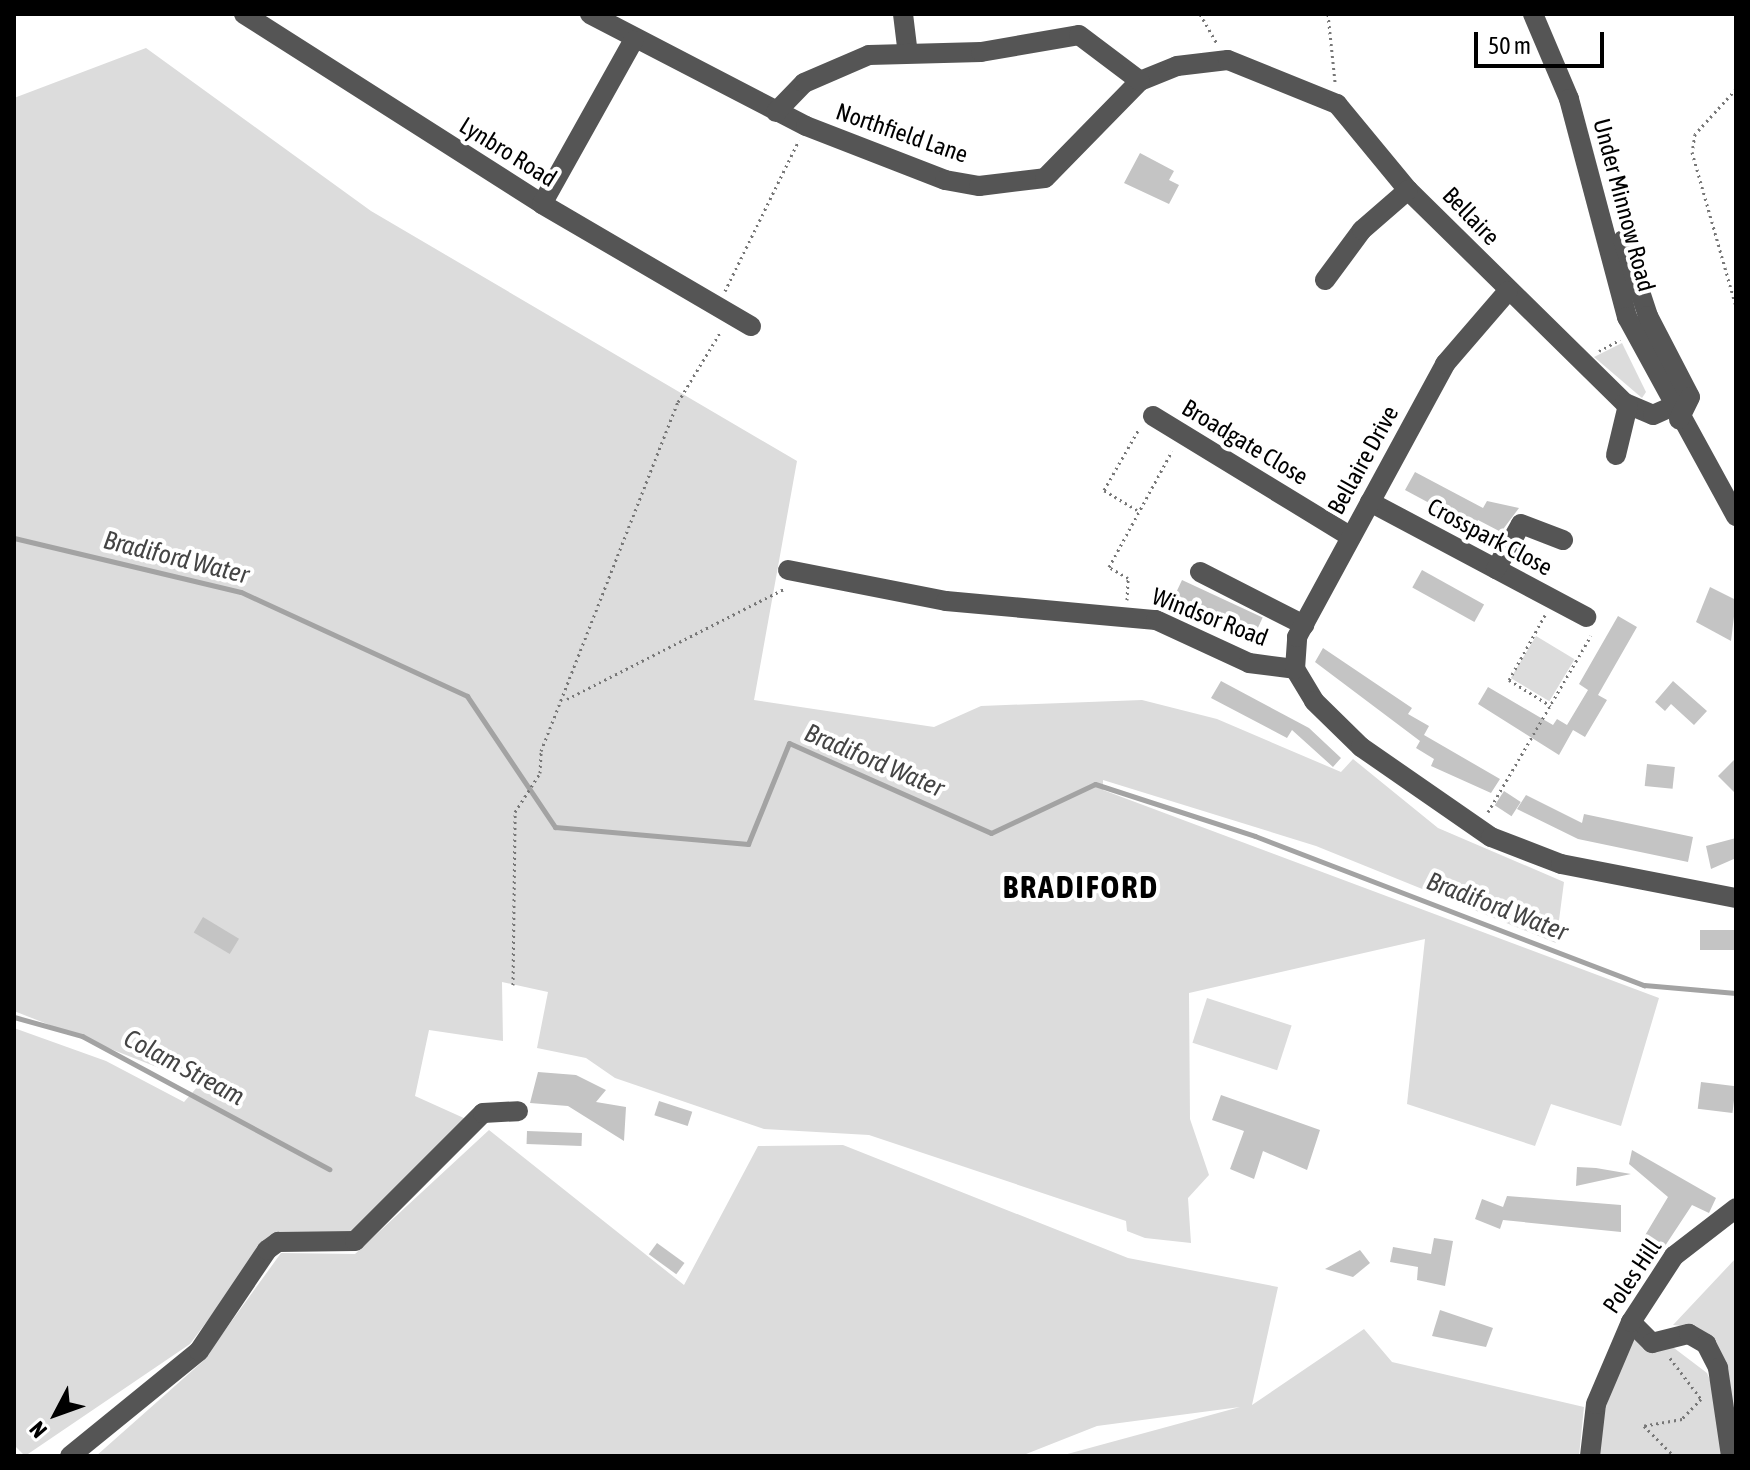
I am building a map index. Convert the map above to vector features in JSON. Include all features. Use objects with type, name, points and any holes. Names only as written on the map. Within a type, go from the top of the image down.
[{"type":"street","name":"Lynbro Road","points":[[244,14],[542,204],[751,326]]},
{"type":"street","name":"Northfield Lane","points":[[590,14],[633,41],[806,126],[945,180],[1007,186],[1052,173],[1140,81],[1177,66],[1228,60]]},
{"type":"street","points":[[903,14],[908,52]]},
{"type":"street","points":[[1079,14],[1079,35]]},
{"type":"street","name":"Under Minnow Road","points":[[1533,14],[1569,99],[1586,182],[1635,333],[1675,414]]},
{"type":"street","points":[[776,112],[819,76],[869,55],[981,52],[1079,35],[1140,81]]},
{"type":"street","points":[[542,204],[633,41]]},
{"type":"street","name":"Bellaire","points":[[1228,60],[1337,104],[1408,190],[1628,405]]},
{"type":"street","points":[[1325,280],[1362,230],[1408,190]]},
{"type":"street","points":[[1616,455],[1628,405],[1653,415],[1675,414],[1690,397],[1648,316],[1623,240]]},
{"type":"street","name":"Bellaire Drive","points":[[1295,669],[1304,625],[1445,364],[1508,291]]},
{"type":"street","points":[[1675,414],[1736,515]]},
{"type":"street","name":"Broadgate Close","points":[[1153,416],[1351,537]]},
{"type":"street","name":"Crosspark Close","points":[[1370,502],[1554,600],[1590,624]]},
{"type":"street","points":[[1496,569],[1521,524],[1563,540]]},
{"type":"street","name":"Windsor Road","points":[[788,570],[946,601],[1156,620],[1249,663],[1295,669]]},
{"type":"street","points":[[1200,572],[1304,625]]},
{"type":"street","points":[[1295,669],[1314,701],[1361,747],[1477,829],[1561,864],[1736,898]]},
{"type":"street","points":[[70,1456],[199,1351],[267,1250],[278,1242],[355,1241],[483,1113],[518,1111]]},
{"type":"street","name":"Poles Hill","points":[[1590,1456],[1609,1365],[1631,1322],[1665,1266],[1710,1223],[1736,1208]]},
{"type":"street","points":[[1631,1322],[1652,1343],[1689,1334],[1706,1344],[1718,1368],[1731,1456]]},
{"type":"path","points":[[1200,14],[1228,60]]},
{"type":"path","points":[[1328,14],[1337,104]]},
{"type":"path","points":[[1736,89],[1695,134],[1692,152],[1736,306]]},
{"type":"path","points":[[513,985],[515,812],[537,776],[678,402],[721,333],[726,285],[806,126]]},
{"type":"path","points":[[1581,360],[1635,333]]},
{"type":"path","points":[[1137,510],[1104,490],[1147,414],[1153,416]]},
{"type":"path","points":[[1127,615],[1128,578],[1109,567],[1137,510],[1182,434]]},
{"type":"path","points":[[565,700],[781,592],[788,570]]},
{"type":"path","points":[[1551,706],[1509,680],[1554,600]]},
{"type":"path","points":[[1477,829],[1551,706],[1590,624]]},
{"type":"path","points":[[1652,1343],[1701,1390],[1689,1415],[1644,1426],[1674,1456]]},
{"type":"shaded area","points":[[146,48],[371,211],[797,461],[754,700],[934,727],[981,706],[1142,700],[1217,719],[1341,772],[1353,759],[1438,828],[1564,882],[1556,943],[1316,846],[1103,780],[1103,790],[1659,998],[1621,1126],[1551,1104],[1535,1146],[1407,1104],[1425,939],[1189,993],[1190,1119],[1209,1175],[1188,1198],[1191,1243],[1145,1238],[1127,1231],[1126,1221],[869,1135],[764,1129],[615,1078],[586,1058],[537,1048],[548,992],[502,982],[503,1041],[429,1030],[415,1096],[466,1119],[349,1234],[270,1237],[190,1344],[25,1456],[14,1445],[14,1028],[106,1061],[184,1102],[200,1084],[14,1011],[14,98]]},
{"type":"shaded area","points":[[1622,343],[1646,392],[1642,398],[1594,357]]},
{"type":"shaded area","points":[[1536,636],[1575,659],[1549,701],[1511,678]]},
{"type":"shaded area","points":[[1207,998],[1292,1026],[1277,1070],[1192,1043]]},
{"type":"shaded area","points":[[489,1130],[684,1285],[758,1146],[843,1145],[1128,1258],[1278,1287],[1252,1405],[1364,1329],[1392,1362],[1584,1407],[1579,1456],[1060,1456],[1240,1407],[1097,1426],[1021,1456],[96,1456],[202,1362],[281,1253],[355,1254]]},
{"type":"shaded area","points":[[1736,1258],[1736,1456],[1598,1456],[1604,1412],[1631,1337],[1674,1348],[1707,1373],[1722,1408],[1719,1353],[1699,1328],[1673,1325]]},
{"type":"building","points":[[1140,153],[1174,171],[1169,180],[1179,185],[1169,204],[1124,183]]},
{"type":"building","points":[[1415,472],[1483,508],[1487,501],[1519,508],[1501,532],[1478,520],[1474,527],[1405,490]]},
{"type":"building","points":[[1422,570],[1484,604],[1474,622],[1412,587]]},
{"type":"building","points":[[1182,580],[1263,618],[1254,637],[1173,599]]},
{"type":"building","points":[[1710,587],[1736,600],[1731,641],[1696,622]]},
{"type":"building","points":[[1618,616],[1637,627],[1598,695],[1607,700],[1585,737],[1573,730],[1559,755],[1478,704],[1488,687],[1553,725],[1557,719],[1567,725],[1588,690],[1579,684]]},
{"type":"building","points":[[1323,648],[1412,708],[1408,714],[1429,726],[1424,735],[1500,779],[1491,793],[1431,766],[1434,759],[1416,748],[1420,741],[1315,662]]},
{"type":"building","points":[[1221,681],[1309,728],[1341,758],[1333,767],[1292,730],[1287,738],[1211,698]]},
{"type":"building","points":[[1673,681],[1707,711],[1694,725],[1671,704],[1665,711],[1655,702]]},
{"type":"building","points":[[1736,758],[1736,794],[1718,776]]},
{"type":"building","points":[[1647,764],[1675,767],[1673,789],[1645,786]]},
{"type":"building","points":[[1504,791],[1521,802],[1512,816],[1495,805]]},
{"type":"building","points":[[1526,795],[1582,823],[1584,814],[1693,837],[1688,862],[1578,839],[1517,809]]},
{"type":"building","points":[[1736,838],[1736,858],[1711,869],[1706,846]]},
{"type":"building","points":[[203,917],[239,939],[230,954],[194,932]]},
{"type":"building","points":[[1700,930],[1736,930],[1736,950],[1700,950]]},
{"type":"building","points":[[538,1072],[576,1075],[606,1090],[596,1102],[626,1107],[624,1141],[568,1106],[530,1103]]},
{"type":"building","points":[[1701,1082],[1736,1086],[1732,1113],[1698,1109]]},
{"type":"building","points":[[1221,1095],[1320,1130],[1307,1170],[1263,1151],[1254,1179],[1230,1169],[1244,1131],[1212,1120]]},
{"type":"building","points":[[659,1101],[692,1112],[688,1126],[654,1115]]},
{"type":"building","points":[[527,1131],[582,1133],[582,1146],[527,1144]]},
{"type":"building","points":[[1632,1150],[1716,1198],[1709,1213],[1692,1205],[1663,1249],[1644,1237],[1668,1197],[1629,1164]]},
{"type":"building","points":[[1577,1167],[1596,1168],[1631,1174],[1576,1186]]},
{"type":"building","points":[[1507,1196],[1621,1205],[1621,1232],[1503,1220],[1500,1229],[1475,1219],[1482,1199],[1503,1207]]},
{"type":"building","points":[[1434,1238],[1453,1241],[1445,1286],[1417,1280],[1418,1267],[1390,1262],[1393,1247],[1431,1254]]},
{"type":"building","points":[[657,1243],[685,1263],[676,1274],[649,1254]]},
{"type":"building","points":[[1360,1250],[1370,1263],[1353,1277],[1325,1269]]},
{"type":"building","points":[[1440,1310],[1493,1328],[1486,1347],[1432,1336]]},
{"type":"waterway","name":"Bradiford Water","points":[[14,538],[241,592],[467,696],[555,827],[748,844],[789,743],[991,833],[1095,784],[1255,836],[1644,985],[1736,993]]},
{"type":"waterway","name":"Colam Stream","points":[[14,1017],[82,1036],[329,1169]]},
{"type":"district","name":"BRADIFORD","points":[[1081,887]]}]
